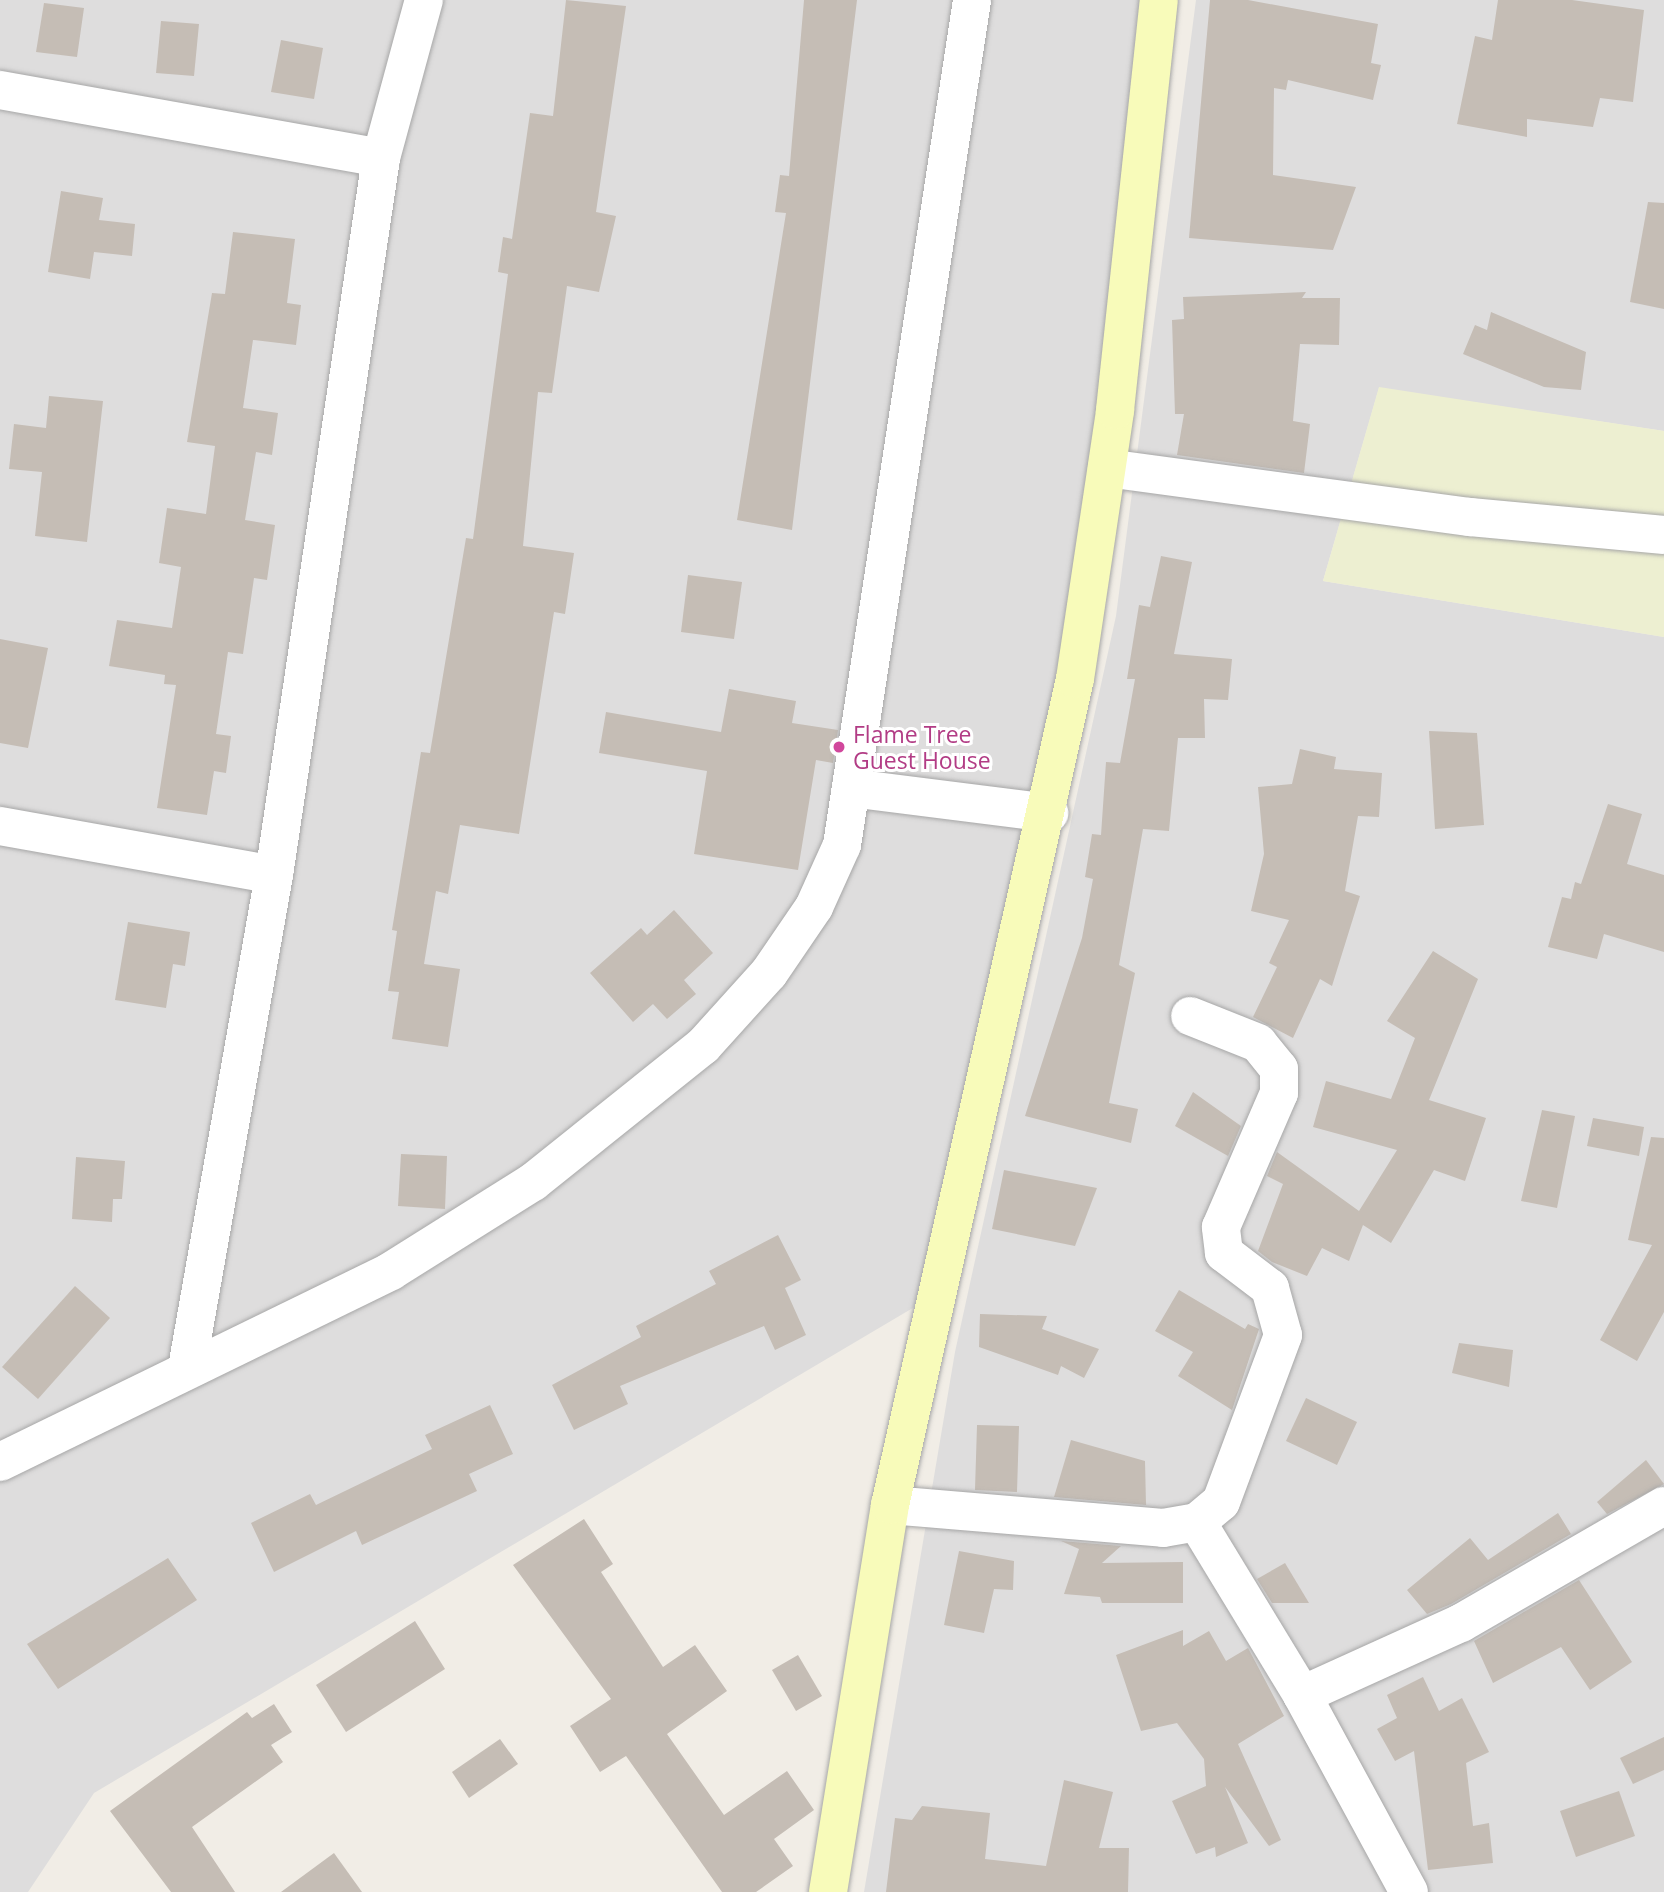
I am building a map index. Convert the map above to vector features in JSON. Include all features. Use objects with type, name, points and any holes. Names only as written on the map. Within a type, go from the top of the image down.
[{"type":"street","points":[[187,1368],[274,874],[381,158],[424,0]]},
{"type":"street","points":[[0,1462],[187,1368],[391,1271],[533,1182],[703,1046],[769,973],[814,907],[842,845],[972,0]]},
{"type":"street","points":[[828,1892],[890,1505],[1049,813],[1107,468],[1159,0]]},
{"type":"street","points":[[0,90],[381,158]]},
{"type":"street","points":[[1107,468],[1497,521],[1664,535]]},
{"type":"street","points":[[851,788],[1049,813]]},
{"type":"street","points":[[0,826],[274,874]]},
{"type":"street","points":[[890,1505],[1163,1528],[1198,1522],[1221,1502],[1283,1335],[1270,1288],[1224,1253],[1220,1227],[1279,1093],[1279,1069],[1258,1043],[1190,1016]]},
{"type":"street","points":[[1303,1695],[1461,1623],[1664,1506]]},
{"type":"street","points":[[1198,1522],[1303,1695],[1409,1892]]},
{"type":"shaded area","points":[[0,0],[1158,0],[1039,822],[928,1299],[94,1793],[28,1892],[0,1892]]},
{"type":"shaded area","points":[[1196,0],[1664,0],[1664,431],[1379,388],[1323,581],[1664,637],[1664,1892],[864,1892],[955,1352],[1116,616]]},
{"type":"green space","points":[[1379,387],[1664,431],[1664,637],[1323,581]]},
{"type":"building","points":[[566,0],[626,6],[596,212],[616,216],[599,292],[567,286],[552,393],[538,392],[523,546],[574,553],[565,614],[554,612],[519,834],[460,825],[448,894],[436,891],[424,964],[460,969],[448,1047],[392,1039],[399,992],[388,991],[397,931],[392,930],[421,752],[430,753],[466,538],[473,539],[508,274],[498,272],[503,237],[512,239],[530,113],[553,116]]},
{"type":"building","points":[[804,0],[857,0],[792,530],[737,520],[786,213],[775,212],[780,175],[789,176]]},
{"type":"building","points":[[1210,0],[1248,0],[1378,24],[1371,63],[1381,65],[1373,100],[1288,80],[1286,90],[1274,88],[1273,175],[1356,187],[1333,250],[1189,238]]},
{"type":"building","points":[[1498,0],[1572,0],[1644,10],[1633,102],[1600,98],[1593,127],[1527,119],[1527,137],[1457,124],[1475,36],[1492,40]]},
{"type":"building","points":[[44,3],[84,8],[77,57],[36,52]]},
{"type":"building","points":[[161,21],[199,24],[194,76],[156,73]]},
{"type":"building","points":[[281,40],[323,48],[314,99],[271,92]]},
{"type":"building","points":[[61,191],[103,198],[99,220],[135,224],[132,256],[94,252],[90,279],[48,272]]},
{"type":"building","points":[[1648,202],[1664,203],[1664,309],[1630,302]]},
{"type":"building","points":[[233,232],[295,239],[287,303],[301,305],[296,345],[253,340],[243,408],[278,413],[272,455],[256,452],[245,520],[275,525],[267,580],[254,578],[243,654],[228,652],[216,734],[231,736],[226,773],[214,771],[207,815],[157,808],[176,685],[164,684],[165,675],[109,666],[117,620],[172,628],[181,567],[159,563],[167,508],[206,514],[215,446],[187,442],[212,293],[225,294]]},
{"type":"building","points":[[1306,292],[1302,298],[1340,298],[1339,345],[1300,344],[1293,421],[1310,424],[1304,473],[1177,455],[1184,414],[1175,414],[1172,320],[1184,319],[1183,297]]},
{"type":"building","points":[[1491,312],[1586,352],[1581,390],[1544,387],[1463,354],[1475,325],[1487,330]]},
{"type":"building","points":[[49,396],[103,401],[87,542],[35,536],[42,472],[9,469],[14,424],[46,428]]},
{"type":"building","points":[[1161,556],[1192,562],[1174,654],[1232,659],[1228,700],[1204,699],[1205,738],[1178,738],[1169,831],[1143,829],[1119,965],[1135,973],[1109,1103],[1138,1109],[1131,1143],[1025,1116],[1082,938],[1093,879],[1085,877],[1092,834],[1101,835],[1106,762],[1120,763],[1135,679],[1127,679],[1139,605],[1150,607]]},
{"type":"building","points":[[688,575],[742,582],[734,639],[681,632]]},
{"type":"building","points":[[0,639],[48,648],[28,748],[0,743]]},
{"type":"building","points":[[729,689],[796,701],[792,723],[838,730],[833,763],[816,760],[798,870],[694,854],[707,771],[599,753],[606,712],[721,732]]},
{"type":"building","points":[[1429,731],[1477,733],[1484,825],[1435,829]]},
{"type":"building","points":[[1300,749],[1336,757],[1334,769],[1382,773],[1379,817],[1358,816],[1345,891],[1360,896],[1332,986],[1320,979],[1293,1038],[1253,1017],[1277,967],[1269,963],[1289,920],[1251,911],[1264,854],[1258,787],[1292,784]]},
{"type":"building","points":[[1608,804],[1642,814],[1627,864],[1664,875],[1664,952],[1604,934],[1597,959],[1548,947],[1562,897],[1571,899],[1575,882],[1581,884]]},
{"type":"building","points":[[674,910],[713,953],[684,980],[696,994],[667,1019],[653,1004],[633,1022],[590,973],[641,928],[647,935]]},
{"type":"building","points":[[128,922],[190,932],[185,966],[173,964],[166,1008],[115,1000]]},
{"type":"building","points":[[1433,951],[1478,979],[1429,1100],[1486,1118],[1465,1181],[1434,1170],[1391,1243],[1363,1225],[1349,1261],[1322,1248],[1307,1276],[1272,1262],[1258,1251],[1283,1184],[1267,1176],[1277,1152],[1359,1211],[1397,1150],[1313,1127],[1326,1081],[1391,1099],[1415,1038],[1387,1021]]},
{"type":"building","points":[[1193,1092],[1241,1126],[1228,1156],[1175,1126]]},
{"type":"building","points":[[1542,1110],[1575,1116],[1557,1208],[1521,1201]]},
{"type":"building","points":[[1593,1118],[1644,1127],[1639,1156],[1587,1146]]},
{"type":"building","points":[[1651,1137],[1664,1138],[1664,1312],[1637,1361],[1600,1340],[1652,1245],[1628,1240]]},
{"type":"building","points":[[401,1154],[447,1156],[445,1209],[398,1206]]},
{"type":"building","points":[[76,1157],[125,1161],[122,1199],[113,1199],[112,1222],[72,1219]]},
{"type":"building","points":[[1004,1170],[1097,1188],[1075,1246],[992,1229]]},
{"type":"building","points":[[778,1235],[801,1280],[785,1288],[806,1335],[775,1350],[764,1326],[620,1386],[628,1404],[574,1430],[552,1385],[641,1337],[636,1326],[716,1284],[709,1271]]},
{"type":"building","points":[[75,1286],[110,1318],[38,1399],[2,1367]]},
{"type":"building","points":[[1179,1290],[1245,1329],[1248,1324],[1259,1329],[1232,1410],[1178,1376],[1193,1352],[1155,1331]]},
{"type":"building","points":[[980,1314],[1047,1316],[1042,1329],[1099,1349],[1084,1378],[1061,1366],[1058,1375],[979,1347]]},
{"type":"building","points":[[1459,1343],[1513,1350],[1509,1387],[1452,1373]]},
{"type":"building","points":[[1306,1398],[1357,1422],[1337,1465],[1286,1441]]},
{"type":"building","points":[[490,1405],[513,1454],[469,1474],[477,1491],[362,1545],[356,1531],[274,1572],[251,1523],[310,1494],[316,1505],[432,1449],[425,1435]]},
{"type":"building","points":[[977,1425],[1019,1426],[1017,1492],[975,1490]]},
{"type":"building","points":[[1071,1440],[1145,1461],[1146,1505],[1054,1497]]},
{"type":"building","points":[[1646,1460],[1664,1484],[1607,1514],[1597,1502]]},
{"type":"building","points":[[1558,1513],[1571,1534],[1451,1604],[1427,1614],[1407,1590],[1470,1538],[1488,1560]]},
{"type":"building","points":[[584,1519],[613,1564],[601,1572],[663,1667],[695,1645],[727,1691],[667,1734],[724,1815],[787,1771],[814,1810],[774,1839],[793,1866],[756,1892],[722,1892],[626,1756],[600,1772],[570,1726],[611,1699],[513,1565]]},
{"type":"building","points":[[1061,1541],[1121,1546],[1102,1563],[1183,1562],[1183,1603],[1102,1603],[1100,1597],[1064,1594],[1079,1549]]},
{"type":"building","points":[[959,1551],[1014,1561],[1013,1590],[994,1589],[984,1633],[944,1625]]},
{"type":"building","points":[[168,1558],[197,1600],[58,1689],[27,1644]]},
{"type":"building","points":[[1285,1563],[1309,1603],[1272,1603],[1257,1579]]},
{"type":"building","points":[[1579,1580],[1632,1662],[1590,1690],[1561,1647],[1493,1683],[1474,1641]]},
{"type":"building","points":[[415,1621],[445,1669],[346,1732],[316,1685]]},
{"type":"building","points":[[1183,1630],[1183,1646],[1209,1631],[1226,1661],[1248,1648],[1284,1716],[1238,1744],[1281,1840],[1269,1846],[1225,1787],[1248,1843],[1216,1857],[1215,1847],[1196,1854],[1172,1801],[1206,1786],[1204,1759],[1177,1723],[1141,1731],[1116,1655]]},
{"type":"building","points":[[798,1655],[822,1696],[796,1711],[772,1670]]},
{"type":"building","points":[[1423,1677],[1439,1711],[1462,1698],[1489,1752],[1466,1763],[1473,1826],[1489,1823],[1493,1863],[1428,1870],[1414,1751],[1395,1761],[1377,1729],[1397,1718],[1387,1695]]},
{"type":"building","points":[[274,1704],[292,1732],[271,1745],[283,1762],[192,1827],[235,1892],[171,1892],[110,1811],[247,1712],[252,1718]]},
{"type":"building","points":[[1664,1737],[1664,1770],[1633,1784],[1620,1758]]},
{"type":"building","points":[[500,1739],[518,1764],[469,1798],[452,1772]]},
{"type":"building","points":[[1064,1780],[1113,1792],[1099,1848],[1129,1848],[1128,1892],[886,1892],[895,1818],[912,1820],[922,1806],[990,1813],[985,1859],[1046,1866]]},
{"type":"building","points":[[1619,1791],[1635,1836],[1576,1857],[1560,1811]]},
{"type":"building","points":[[334,1853],[362,1892],[281,1892]]},
{"type":"place","name":"Flame Tree Guest House","points":[[839,747]]}]
